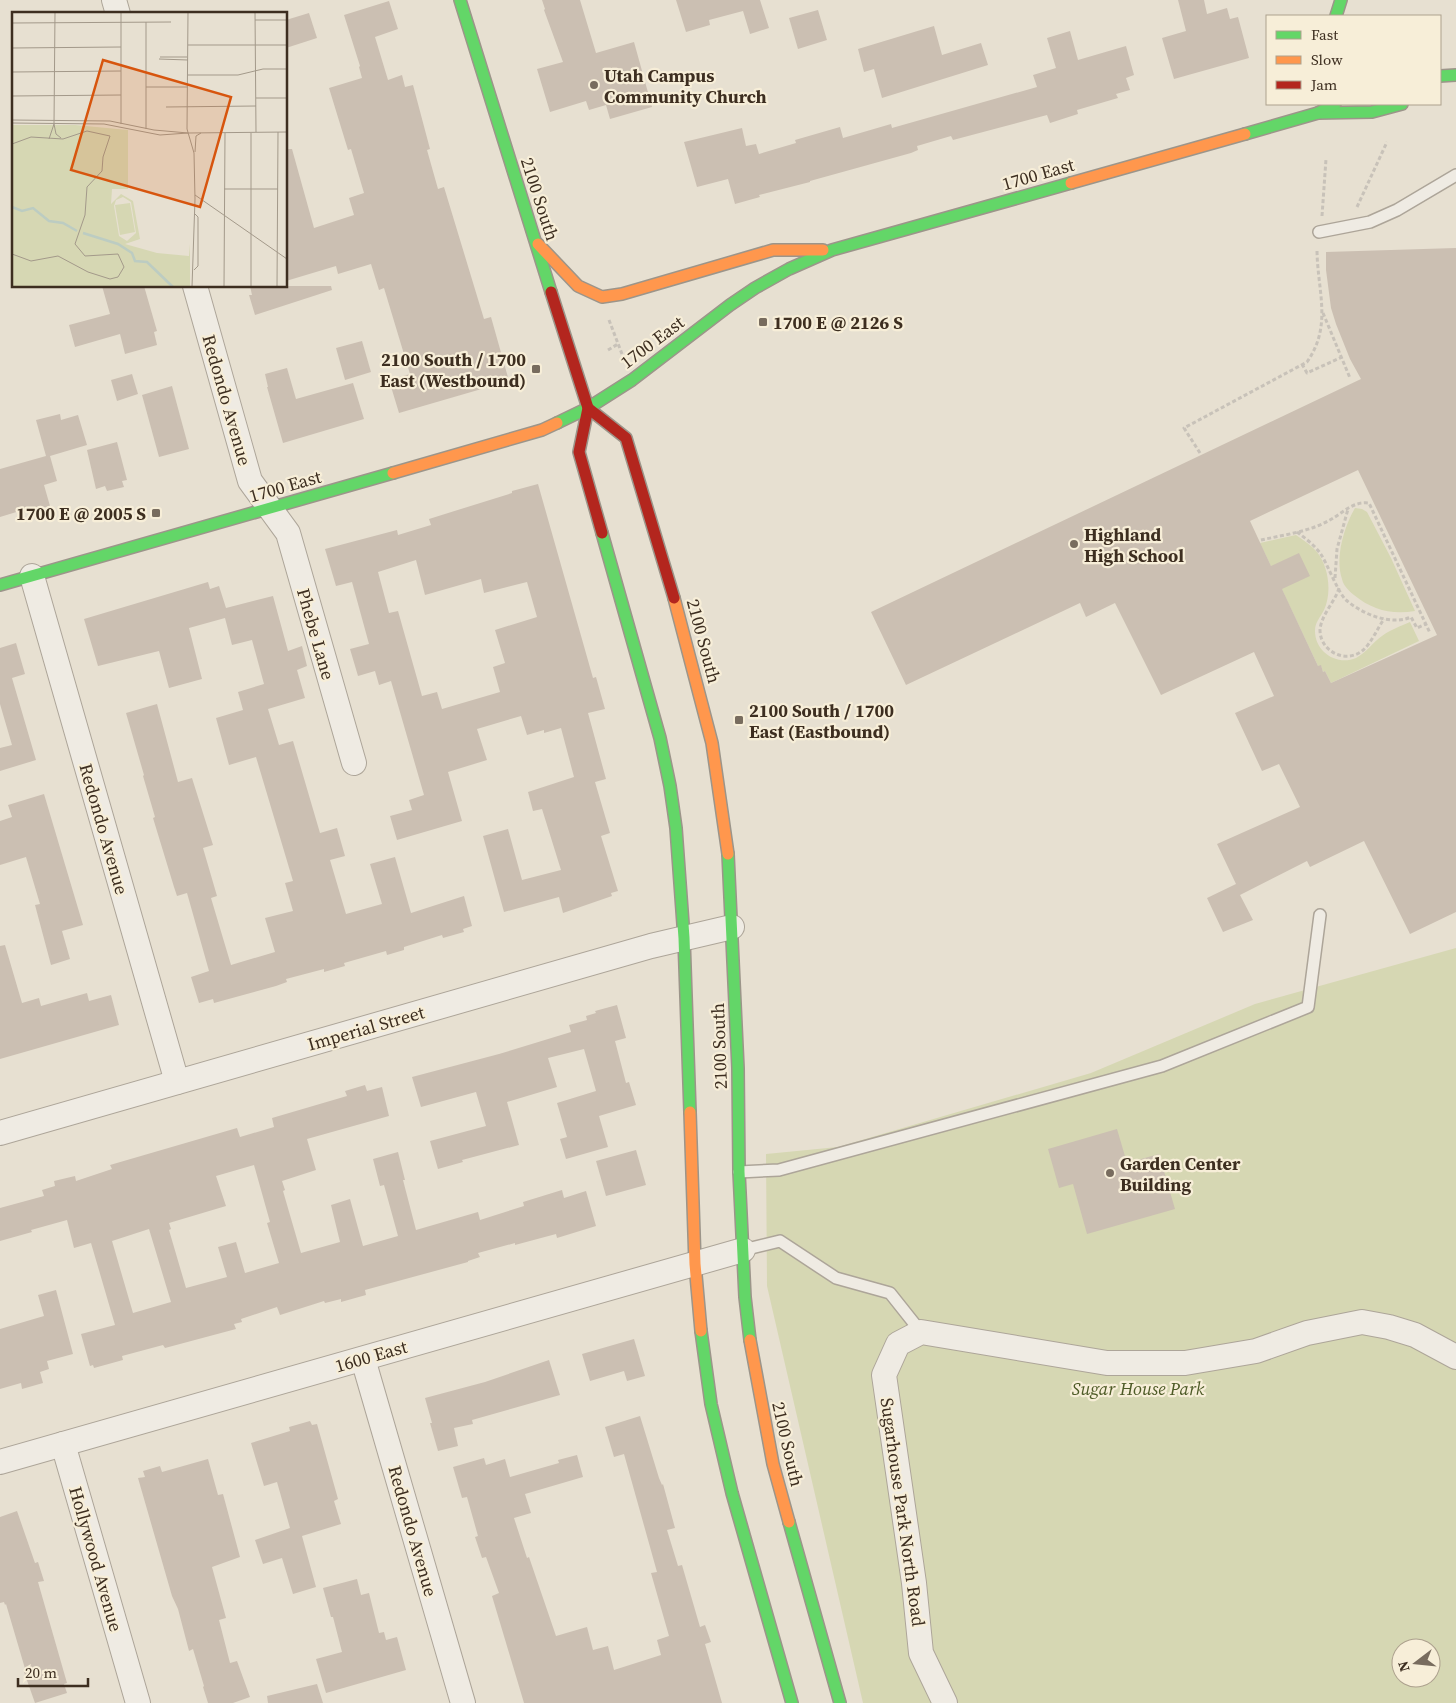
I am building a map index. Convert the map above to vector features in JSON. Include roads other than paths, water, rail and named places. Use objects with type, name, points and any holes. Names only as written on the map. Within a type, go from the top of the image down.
[{"type":"main road","name":"2100 South","points":[[460,0],[588,408],[579,452],[660,738],[670,786],[676,828],[684,938],[695,1264],[704,1360],[721,1450],[792,1703]]},
{"type":"main road","points":[[1336,15],[1341,0]]},
{"type":"main road","points":[[1441,76],[1455,76]]},
{"type":"main road","points":[[1441,83],[1455,76]]},
{"type":"main road","name":"1700 East","points":[[0,585],[270,510],[542,430],[588,408],[632,380],[755,288],[789,269],[832,250],[1319,108],[1372,112],[1398,105]]},
{"type":"main road","points":[[535,240],[578,286],[602,297],[622,294],[773,250],[832,250]]},
{"type":"main road","name":"2100 South","points":[[588,408],[626,438],[673,593],[712,743],[726,837],[732,927],[738,1068],[742,1250],[750,1342],[773,1464],[840,1703]]},
{"type":"street","name":"Redondo Avenue","points":[[196,288],[250,481],[270,510]]},
{"type":"street","name":"Phebe Lane","points":[[270,510],[288,534],[354,763]]},
{"type":"street","name":"Redondo Avenue","points":[[32,576],[177,1082]]},
{"type":"street","name":"Imperial Street","points":[[0,1133],[684,938],[732,927]]},
{"type":"street","name":"1600 East","points":[[0,1462],[742,1250]]},
{"type":"street","points":[[921,1332],[1107,1363],[1185,1363],[1256,1351],[1307,1334],[1362,1322],[1415,1334],[1456,1357]]},
{"type":"street","name":"Sugarhouse Park North Road","points":[[921,1332],[898,1344],[884,1375],[913,1573],[921,1654],[945,1703]]},
{"type":"street","name":"Redondo Avenue","points":[[363,1358],[463,1703]]},
{"type":"street","name":"Hollywood Avenue","points":[[63,1444],[138,1703]]},
{"type":"lane","points":[[1319,232],[1370,222],[1397,210],[1456,175]]},
{"type":"lane","points":[[739,1172],[779,1170],[1162,1066],[1308,1007],[1320,915]]},
{"type":"lane","points":[[742,1250],[780,1241],[836,1278],[890,1293],[921,1332]]},
{"type":"place","name":"Utah Campus Community Church","points":[[594,85]]},
{"type":"place","name":"1700 E @ 2126 S","points":[[763,322]]},
{"type":"place","name":"2100 South / 1700 East (Westbound)","points":[[536,369]]},
{"type":"place","name":"1700 E @ 2005 S","points":[[156,513]]},
{"type":"place","name":"Highland High School","points":[[1074,544]]},
{"type":"place","name":"2100 South / 1700 East (Eastbound)","points":[[739,720]]},
{"type":"place","name":"Garden Center Building","points":[[1110,1173]]},
{"type":"park label","name":"Sugar House Park","points":[[1138,1388]]}]
